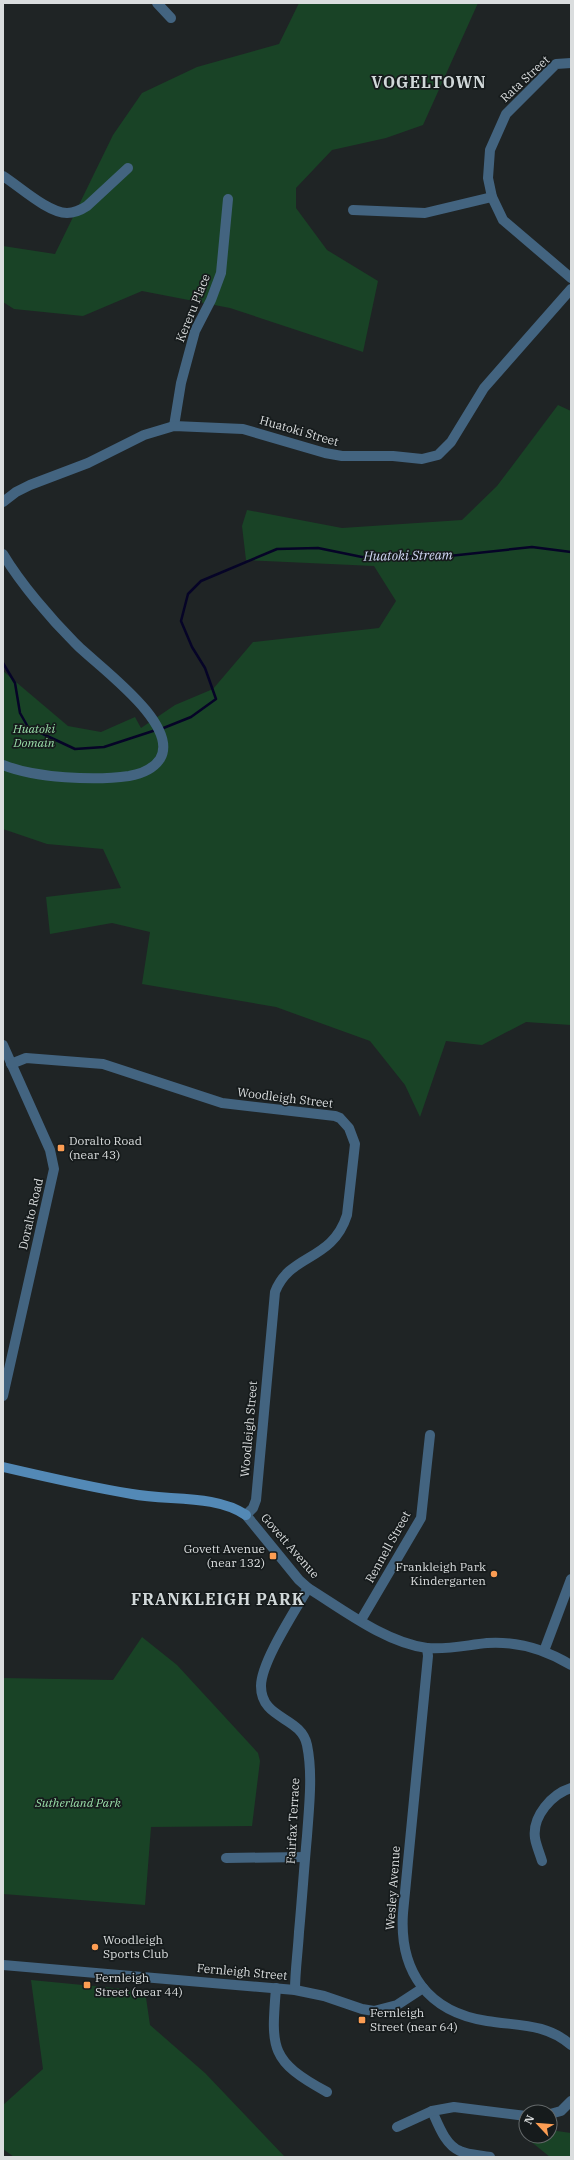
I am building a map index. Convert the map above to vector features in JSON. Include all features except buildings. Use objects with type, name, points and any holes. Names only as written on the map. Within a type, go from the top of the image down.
[{"type":"street","points":[[157,3],[171,18]]},
{"type":"street","name":"Rata Street","points":[[571,63],[556,64],[506,114],[490,150],[488,178],[492,197],[503,220],[571,278]]},
{"type":"street","points":[[3,176],[48,207],[67,213],[80,210],[87,206],[128,168]]},
{"type":"street","points":[[353,210],[425,213],[492,197]]},
{"type":"street","name":"Kereru Place","points":[[174,426],[181,383],[195,331],[211,300],[221,273],[228,199]]},
{"type":"street","name":"Huatoki Street","points":[[3,502],[16,492],[30,485],[88,463],[144,435],[174,426],[243,429],[325,453],[342,456],[393,456],[422,459],[434,457],[444,451],[484,388],[571,288]]},
{"type":"street","points":[[3,554],[63,631],[87,655],[132,694],[149,712],[163,741],[164,750],[151,768],[132,776],[117,778],[70,777],[3,765]]},
{"type":"street","name":"Doralto Road","points":[[3,1045],[50,1150],[54,1169],[3,1396]]},
{"type":"street","name":"Woodleigh Street","points":[[11,1064],[26,1058],[103,1064],[222,1103],[335,1116],[345,1123],[352,1133],[355,1144],[347,1215],[344,1226],[330,1245],[294,1266],[284,1275],[275,1292],[256,1500],[253,1508],[246,1515]]},
{"type":"street","name":"Rennell Street","points":[[361,1620],[421,1518],[430,1435]]},
{"type":"street","name":"Govett Avenue","points":[[3,1467],[134,1495],[223,1504],[235,1508],[246,1515],[298,1580],[308,1588],[392,1637],[427,1648],[506,1644],[544,1651],[571,1665]]},
{"type":"street","points":[[544,1651],[571,1579]]},
{"type":"street","name":"Fairfax Terrace","points":[[295,1990],[310,1805],[307,1743],[294,1724],[276,1715],[268,1708],[261,1687],[265,1665],[308,1588]]},
{"type":"street","name":"Wesley Avenue","points":[[427,1648],[428,1656],[402,1927],[405,1953],[409,1965],[423,1988],[444,2007],[457,2013],[488,2021],[521,2024],[547,2029],[571,2045]]},
{"type":"street","points":[[542,1861],[535,1837],[540,1815],[554,1798],[571,1788]]},
{"type":"street","points":[[226,1858],[305,1857]]},
{"type":"street","name":"Fernleigh Street","points":[[3,1964],[295,1990],[324,1996],[362,2010],[374,2010],[397,2005],[423,1988]]},
{"type":"street","points":[[276,1988],[273,2033],[275,2046],[290,2068],[304,2079],[327,2092]]},
{"type":"street","points":[[558,2112],[561,2111],[571,2101]]},
{"type":"street","points":[[397,2127],[432,2111],[454,2107],[518,2115]]},
{"type":"street","points":[[432,2111],[442,2133],[452,2146],[460,2151],[490,2157]]},
{"type":"green space","points":[[299,3],[478,3],[423,125],[386,138],[332,150],[296,188],[296,208],[327,250],[378,281],[363,352],[230,308],[142,291],[83,316],[14,309],[3,302],[3,246],[55,254],[113,135],[142,93],[197,67],[279,44]]},
{"type":"green space","name":"Huatoki Domain","points":[[558,405],[571,411],[571,1025],[526,1022],[482,1045],[446,1041],[420,1117],[405,1085],[370,1041],[276,1007],[142,984],[150,932],[112,923],[50,934],[46,897],[121,888],[103,849],[47,844],[3,829],[3,671],[68,726],[101,732],[135,717],[141,728],[175,705],[213,689],[253,642],[379,628],[396,601],[374,566],[246,560],[242,526],[247,510],[342,528],[462,520],[497,486]]},
{"type":"green space","name":"Sutherland Park","points":[[142,1637],[177,1665],[258,1753],[260,1761],[252,1826],[151,1827],[145,1905],[3,1894],[3,1678],[113,1680]]},
{"type":"green space","points":[[31,1980],[145,1991],[150,2025],[205,2073],[285,2157],[14,2157],[3,2149],[3,2105],[43,2069]]},
{"type":"green space","points":[[558,2131],[571,2133],[571,2157],[550,2157],[534,2144],[558,2144]]},
{"type":"waterway","name":"Huatoki Stream","points":[[161,729],[191,717],[216,699],[205,668],[192,647],[181,621],[188,594],[201,581],[277,549],[318,548],[362,557],[449,556],[532,547],[571,552]]},
{"type":"waterway","name":"Huatoki Stream","points":[[3,663],[15,683],[20,713],[28,727],[75,749],[104,747],[156,730]]},
{"type":"place","name":"Doralto Road (near 43)","points":[[61,1148]]},
{"type":"place","name":"Govett Avenue (near 132)","points":[[273,1556]]},
{"type":"place","name":"Frankleigh Park Kindergarten","points":[[494,1574]]},
{"type":"place","name":"Woodleigh Sports Club","points":[[95,1947]]},
{"type":"place","name":"Fernleigh Street (near 44)","points":[[87,1985]]},
{"type":"place","name":"Fernleigh Street (near 64)","points":[[362,2020]]},
{"type":"district","name":"VOGELTOWN","points":[[429,82]]},
{"type":"district","name":"FRANKLEIGH PARK","points":[[218,1599]]}]
